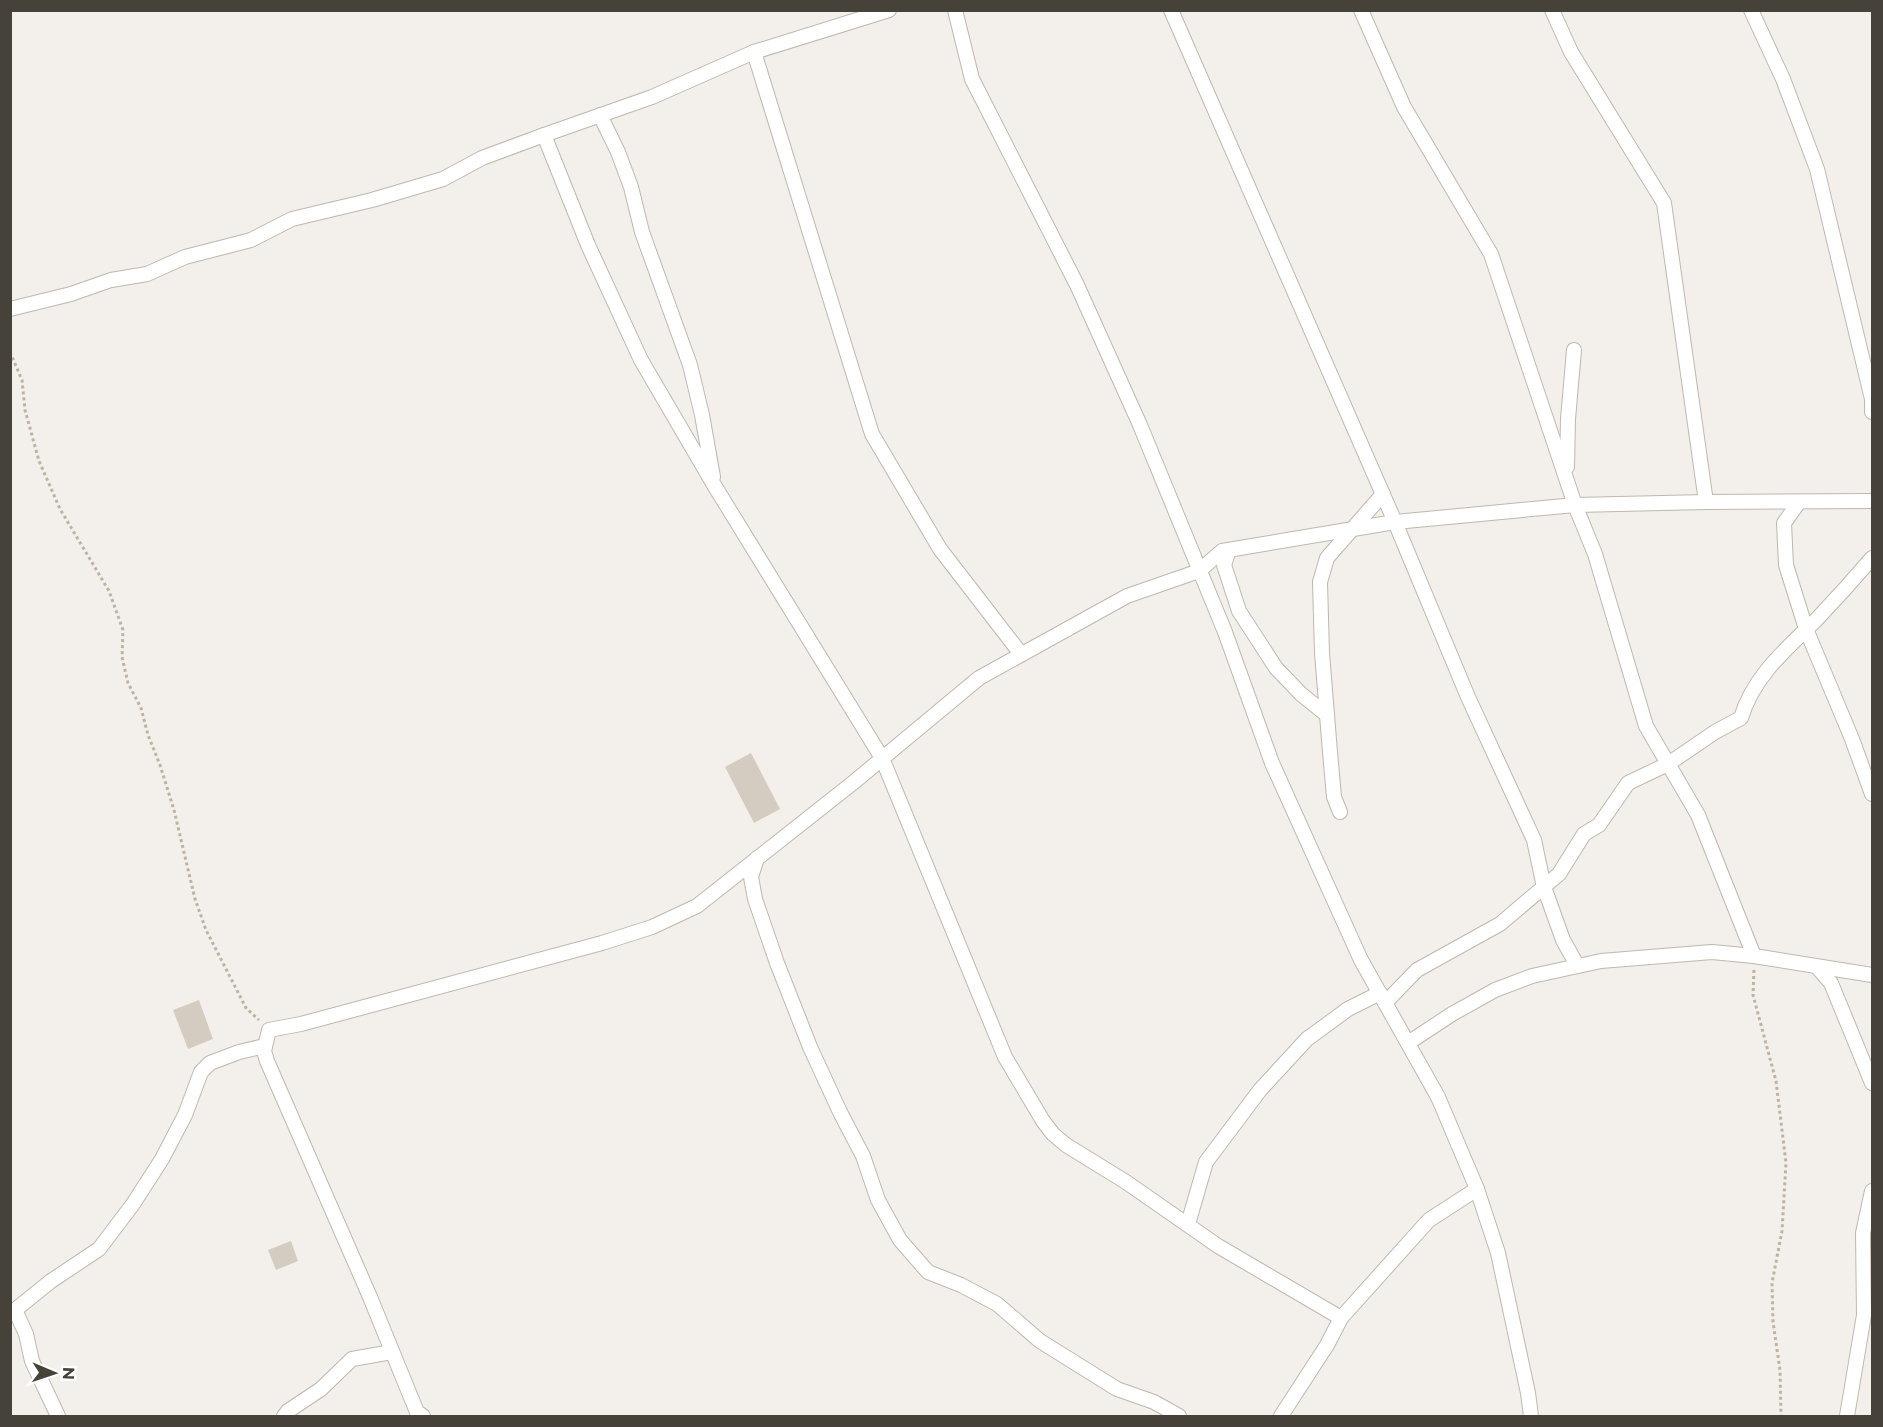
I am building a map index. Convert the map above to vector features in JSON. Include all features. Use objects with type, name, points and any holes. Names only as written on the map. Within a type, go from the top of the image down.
[{"type":"street","points":[[10,309],[71,294],[111,280],[147,274],[185,257],[251,240],[292,219],[372,200],[442,179],[482,158],[652,97],[754,52],[889,10]]},
{"type":"street","points":[[955,10],[972,79],[1077,285],[1140,425],[1225,632],[1272,763],[1361,960],[1438,1097],[1477,1189],[1498,1253],[1531,1416]]},
{"type":"street","points":[[1171,10],[1383,494],[1468,697],[1534,840],[1544,887],[1563,940],[1577,965]]},
{"type":"street","points":[[1361,10],[1404,107],[1491,254],[1575,505],[1595,554],[1646,726],[1698,815],[1754,956]]},
{"type":"street","points":[[1552,10],[1571,52],[1664,203],[1706,502]]},
{"type":"street","points":[[1751,10],[1783,79],[1817,169],[1872,399],[1872,412]]},
{"type":"street","points":[[754,52],[872,434],[940,549],[1021,654]]},
{"type":"street","points":[[600,115],[618,152],[631,187],[642,232],[690,364],[702,415],[714,485]]},
{"type":"street","points":[[544,135],[588,245],[641,360],[714,485],[882,758],[1005,1058],[1043,1121],[1066,1145],[1126,1182],[1218,1246],[1341,1318]]},
{"type":"street","points":[[1567,478],[1568,420],[1574,350]]},
{"type":"street","points":[[1340,812],[1334,796],[1322,653],[1320,582],[1327,558],[1383,494]]},
{"type":"street","points":[[423,1416],[417,1412],[271,1072],[264,1051],[269,1030],[301,1024],[435,989],[652,927],[697,906],[979,678],[1127,596],[1199,571],[1222,551],[1395,522],[1575,505],[1872,501]]},
{"type":"street","points":[[1799,502],[1784,523],[1786,565],[1806,629],[1852,739],[1872,794]]},
{"type":"street","points":[[1229,550],[1224,566],[1239,611],[1276,668],[1301,694],[1327,715]]},
{"type":"street","points":[[1188,1224],[1206,1162],[1260,1090],[1306,1039],[1348,1009],[1383,998],[1417,970],[1500,924],[1544,887],[1559,874],[1584,834],[1599,825],[1628,783],[1668,764],[1715,732],[1741,718],[1745,703],[1786,647],[1806,629],[1872,558]]},
{"type":"street","points":[[757,858],[751,877],[755,899],[777,963],[810,1047],[840,1112],[864,1156],[878,1200],[900,1240],[928,1272],[961,1285],[997,1304],[1040,1341],[1116,1389],[1154,1402],[1179,1416]]},
{"type":"street","points":[[1408,1043],[1452,1014],[1495,990],[1532,976],[1577,965],[1623,958],[1712,952],[1754,956],[1872,975]]},
{"type":"street","points":[[1817,967],[1831,983],[1872,1083]]},
{"type":"street","points":[[58,1416],[32,1361],[26,1334],[15,1310],[51,1281],[99,1249],[133,1204],[162,1159],[185,1115],[201,1072],[210,1064],[239,1052],[265,1046]]},
{"type":"street","points":[[1281,1416],[1327,1345],[1341,1318],[1429,1220],[1477,1189]]},
{"type":"street","points":[[1847,1416],[1864,1315],[1863,1233],[1872,1191]]},
{"type":"street","points":[[284,1416],[321,1389],[352,1359],[392,1352]]},
{"type":"path","points":[[10,352],[22,380],[25,410],[39,461],[60,509],[109,591],[123,630],[122,657],[128,683],[141,708],[148,735],[160,765],[182,840],[195,899],[206,930],[246,1008],[269,1030]]},
{"type":"path","points":[[1754,956],[1753,995],[1776,1081],[1786,1163],[1782,1231],[1772,1283],[1773,1322],[1780,1370],[1780,1416]]},
{"type":"building","points":[[751,753],[780,809],[754,823],[725,767]]},
{"type":"building","points":[[199,1000],[213,1039],[188,1049],[173,1010]]},
{"type":"building","points":[[291,1241],[298,1261],[276,1270],[268,1250]]}]
